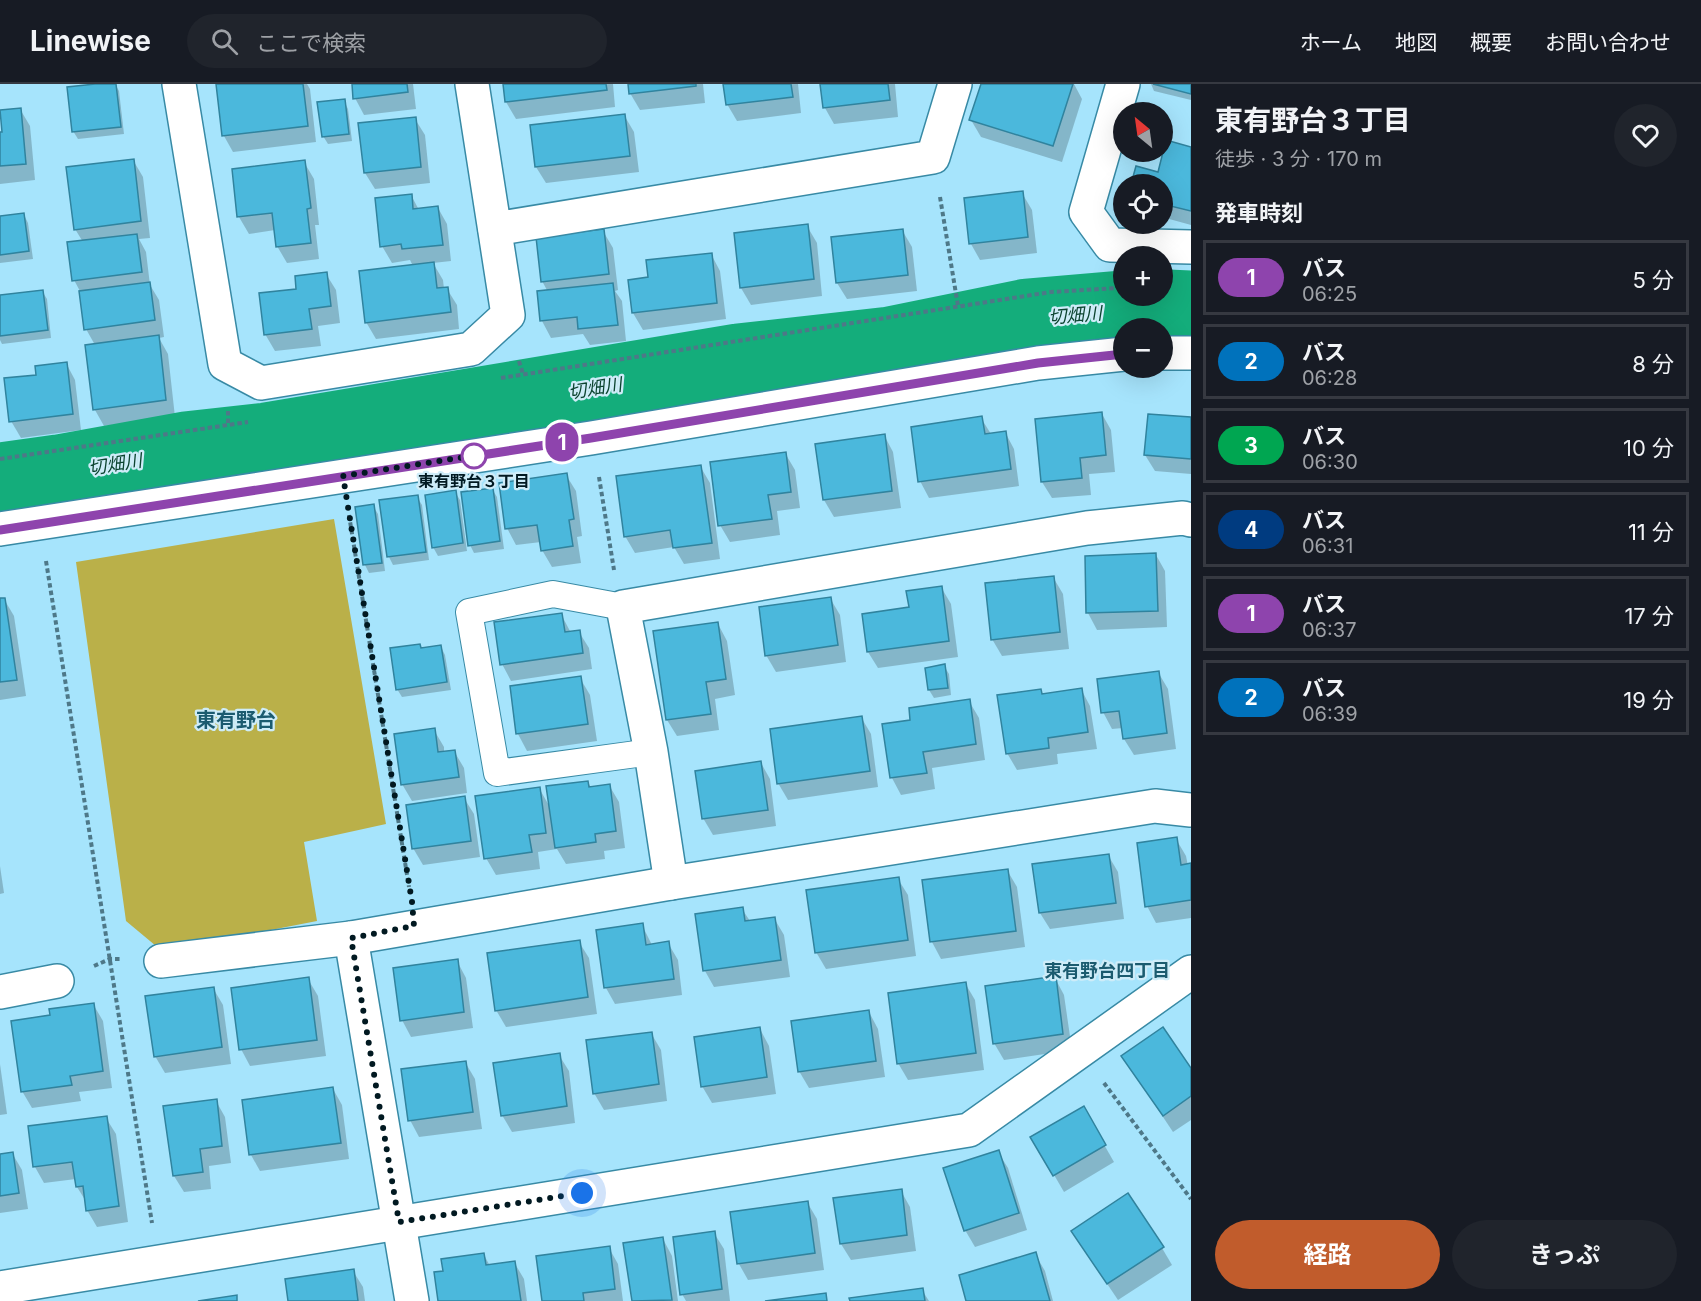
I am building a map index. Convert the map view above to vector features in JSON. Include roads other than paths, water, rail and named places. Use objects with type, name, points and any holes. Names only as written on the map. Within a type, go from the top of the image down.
[{"type":"street","points":[[179,84],[225,364],[261,383],[471,349],[508,315],[472,84]]},
{"type":"street","points":[[495,229],[933,157],[955,84]]},
{"type":"street","points":[[1123,84],[1086,212],[1110,245],[1191,247]]},
{"type":"street","points":[[1173,353],[1191,353]]},
{"type":"street","points":[[0,530],[591,438],[1038,363],[1113,355]]},
{"type":"street","points":[[670,883],[651,752],[623,607],[1087,528],[1183,518],[1191,520]]},
{"type":"street","points":[[161,962],[351,938],[670,883],[1155,806],[1191,810]]},
{"type":"street","points":[[351,938],[412,1301]]},
{"type":"street","points":[[0,1288],[969,1130],[1191,972]]},
{"type":"street","points":[[0,992],[57,981]]},
{"type":"lane","points":[[623,607],[553,594],[470,612],[497,773],[651,752]]},
{"type":"waterway","name":"切畑川","points":[[0,483],[59,475],[186,452],[267,443],[739,364],[891,347],[1028,319],[1145,309],[1191,311]]},
{"type":"place","name":"東有野台３丁目","points":[[474,456]]},
{"type":"district","name":"東有野台","points":[[236,720]]},
{"type":"district","name":"東有野台四丁目","points":[[1107,970]]}]
